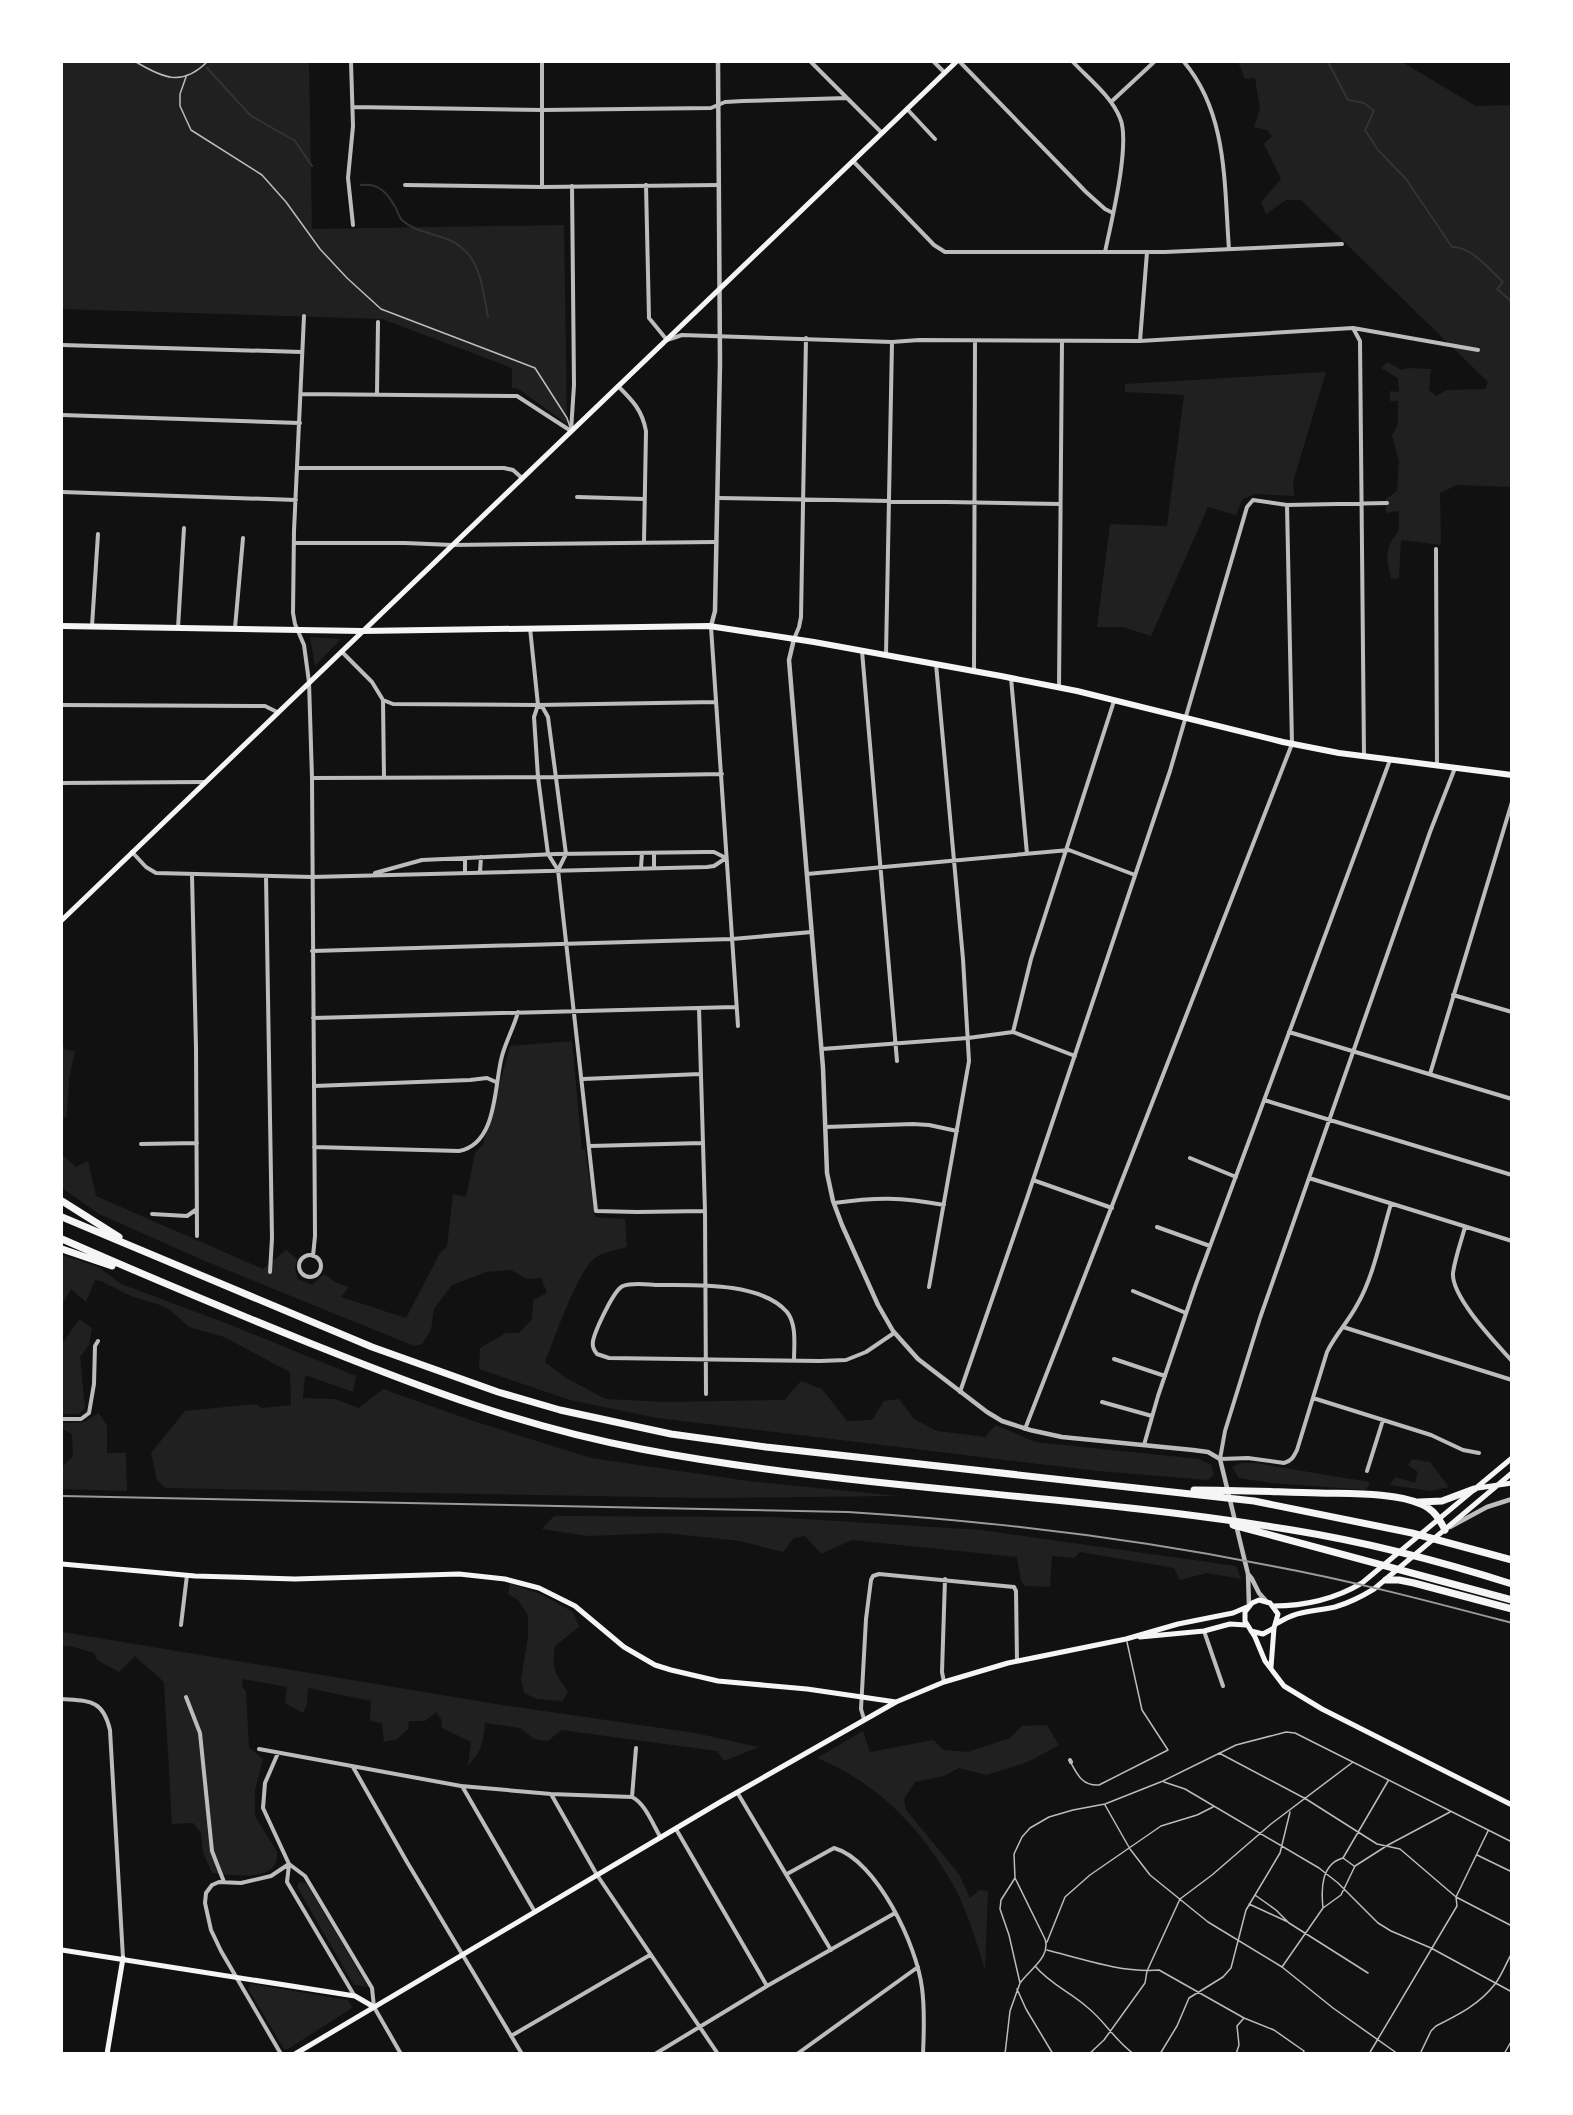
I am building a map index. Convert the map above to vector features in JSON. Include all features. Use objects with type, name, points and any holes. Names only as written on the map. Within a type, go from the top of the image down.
[{"type":"highway","points":[[62,1201],[131,1246]]},
{"type":"highway","points":[[62,1217],[416,1364],[498,1392],[569,1412],[671,1434],[756,1446],[1254,1501],[1412,1533],[1512,1560]]},
{"type":"highway","points":[[62,1239],[234,1313],[442,1395],[510,1418],[588,1438],[646,1450],[784,1472],[1199,1517],[1286,1529],[1370,1545],[1512,1584]]},
{"type":"highway","points":[[62,1249],[149,1277]]},
{"type":"highway","points":[[1167,1491],[1235,1490],[1354,1494],[1418,1502],[1442,1501],[1474,1489]]},
{"type":"highway","points":[[1418,1502],[1433,1511],[1445,1530]]},
{"type":"highway","points":[[1199,1517],[1273,1534],[1512,1600]]},
{"type":"highway","points":[[1385,1581],[1399,1580],[1414,1583],[1512,1610]]},
{"type":"main road","points":[[62,920],[958,62]]},
{"type":"main road","points":[[62,626],[362,631],[711,626],[862,650],[1059,687],[1292,744],[1390,760],[1512,775]]},
{"type":"main road","points":[[1273,1606],[1314,1602],[1348,1591],[1372,1576],[1512,1458]]},
{"type":"main road","points":[[1251,1631],[1263,1634],[1288,1617],[1302,1611],[1336,1606],[1364,1595],[1395,1573],[1512,1473]]},
{"type":"main road","points":[[1474,1489],[1512,1483]]},
{"type":"main road","points":[[62,1564],[187,1575],[296,1579],[459,1574],[505,1579],[539,1588],[575,1606],[624,1647],[655,1665],[718,1681],[862,1696],[896,1702]]},
{"type":"main road","points":[[295,2054],[822,1743],[896,1702],[944,1682],[1017,1661],[1126,1639],[1178,1624],[1233,1614],[1259,1600],[1273,1606],[1278,1614],[1271,1667]]},
{"type":"main road","points":[[1248,1606],[1244,1616],[1246,1625],[1256,1637],[1265,1662],[1271,1667],[1277,1680],[1290,1692],[1512,1805]]},
{"type":"main road","points":[[1126,1639],[1204,1630],[1230,1624],[1246,1625]]},
{"type":"main road","points":[[62,1950],[355,1996],[374,2007]]},
{"type":"main road","points":[[107,2054],[123,1958]]},
{"type":"street","points":[[351,62],[353,126],[348,178],[352,225]]},
{"type":"street","points":[[542,62],[542,187]]},
{"type":"street","points":[[718,62],[720,337],[715,610],[711,626],[738,1026]]},
{"type":"street","points":[[812,62],[882,133]]},
{"type":"street","points":[[934,62],[945,73]]},
{"type":"street","points":[[958,62],[1086,192],[1113,213]]},
{"type":"street","points":[[1073,62],[1111,102],[1121,119],[1124,134],[1105,252]]},
{"type":"street","points":[[1111,102],[1154,62]]},
{"type":"street","points":[[1184,62],[1203,90],[1219,132],[1229,249]]},
{"type":"street","points":[[353,108],[542,110],[711,108],[725,102],[847,98]]},
{"type":"street","points":[[907,109],[935,139]]},
{"type":"street","points":[[853,161],[939,250],[945,252],[1147,252],[1342,244]]},
{"type":"street","points":[[405,185],[542,187],[719,185]]},
{"type":"street","points":[[646,185],[649,318],[667,340],[682,335],[892,342],[1140,340],[1353,328],[1478,350]]},
{"type":"street","points":[[301,394],[517,396],[571,431],[574,385],[572,186]]},
{"type":"street","points":[[1140,340],[1147,252]]},
{"type":"street","points":[[304,316],[293,613],[304,645],[309,682],[312,778],[314,1256]]},
{"type":"street","points":[[377,393],[378,322]]},
{"type":"street","points":[[1353,328],[1360,341],[1364,756]]},
{"type":"street","points":[[806,338],[801,617],[799,629],[789,652],[789,660],[822,1049],[827,1173],[834,1203],[861,1270],[894,1333],[918,1359],[960,1392],[1002,1420],[1025,1429],[1062,1437],[1208,1452],[1220,1459],[1248,1458],[1284,1463],[1290,1461],[1297,1450],[1327,1353],[1334,1338],[1358,1305],[1368,1282],[1391,1204]]},
{"type":"street","points":[[974,671],[975,341]]},
{"type":"street","points":[[1059,687],[1062,341]]},
{"type":"street","points":[[886,655],[892,342]]},
{"type":"street","points":[[62,345],[302,352]]},
{"type":"street","points":[[618,386],[636,403],[644,417],[646,431],[644,542]]},
{"type":"street","points":[[62,415],[300,423]]},
{"type":"street","points":[[298,468],[504,468],[513,470],[522,478]]},
{"type":"street","points":[[62,492],[296,500]]},
{"type":"street","points":[[577,497],[644,499]]},
{"type":"street","points":[[717,498],[1060,504]]},
{"type":"street","points":[[960,1392],[1034,1180],[1170,771],[1247,507],[1253,500],[1287,505],[1387,503]]},
{"type":"street","points":[[1025,1429],[1292,744],[1287,505]]},
{"type":"street","points":[[177,628],[184,528]]},
{"type":"street","points":[[92,627],[98,534]]},
{"type":"street","points":[[235,629],[243,538]]},
{"type":"street","points":[[294,543],[452,545],[716,542]]},
{"type":"street","points":[[1436,549],[1437,766]]},
{"type":"street","points":[[530,628],[538,705],[534,717],[538,777],[548,854],[558,870],[583,1078],[596,1211],[705,1210]]},
{"type":"street","points":[[862,650],[897,1061]]},
{"type":"street","points":[[342,651],[372,682],[383,700],[384,778]]},
{"type":"street","points":[[929,1287],[969,1061],[936,664]]},
{"type":"street","points":[[1011,678],[1028,854]]},
{"type":"street","points":[[383,700],[393,704],[538,705],[716,702]]},
{"type":"street","points":[[1013,1032],[1031,959],[1114,700]]},
{"type":"street","points":[[62,705],[265,706],[278,712]]},
{"type":"street","points":[[538,705],[543,708],[548,717],[566,854],[558,870]]},
{"type":"street","points":[[1144,1445],[1210,1246],[1390,760]]},
{"type":"street","points":[[1248,1606],[1248,1574],[1220,1459],[1225,1431],[1245,1365],[1329,1120],[1430,832],[1455,768]]},
{"type":"street","points":[[312,778],[722,774]]},
{"type":"street","points":[[62,783],[204,782]]},
{"type":"street","points":[[1430,1074],[1512,802]]},
{"type":"street","points":[[807,874],[1066,850],[1136,875]]},
{"type":"street","points":[[132,852],[146,867],[156,873],[312,877],[707,867],[714,866],[726,858]]},
{"type":"street","points":[[369,874],[422,860],[481,857],[714,852],[726,858]]},
{"type":"street","points":[[641,867],[642,853]]},
{"type":"street","points":[[654,853],[654,867]]},
{"type":"street","points":[[480,872],[481,857]]},
{"type":"street","points":[[465,858],[465,872]]},
{"type":"street","points":[[192,875],[197,1236]]},
{"type":"street","points":[[266,876],[272,1238],[270,1272]]},
{"type":"street","points":[[312,951],[732,939],[812,932]]},
{"type":"street","points":[[1453,995],[1512,1012]]},
{"type":"street","points":[[313,1018],[735,1007]]},
{"type":"street","points":[[699,1008],[705,1210],[706,1395]]},
{"type":"street","points":[[314,1148],[465,1150],[480,1138],[490,1120],[498,1088],[496,1082],[502,1056],[518,1012]]},
{"type":"street","points":[[822,1049],[968,1038],[1013,1032],[1075,1056]]},
{"type":"street","points":[[1289,1032],[1512,1099]]},
{"type":"street","points":[[583,1078],[700,1074]]},
{"type":"street","points":[[314,1086],[483,1078],[496,1082]]},
{"type":"street","points":[[1264,1100],[1512,1175]]},
{"type":"street","points":[[825,1127],[921,1124],[957,1131]]},
{"type":"street","points":[[141,1144],[197,1143]]},
{"type":"street","points":[[590,1146],[702,1143]]},
{"type":"street","points":[[1190,1158],[1236,1177]]},
{"type":"street","points":[[1309,1178],[1512,1241]]},
{"type":"street","points":[[1034,1180],[1112,1208]]},
{"type":"street","points":[[834,1203],[876,1197],[908,1198],[944,1205]]},
{"type":"street","points":[[152,1214],[187,1216],[198,1209]]},
{"type":"street","points":[[1157,1227],[1210,1246]]},
{"type":"street","points":[[1465,1227],[1453,1273],[1454,1284],[1473,1315],[1512,1361]]},
{"type":"street","points":[[306,1256],[314,1256],[319,1260],[321,1268],[315,1275],[308,1276],[301,1270],[300,1263],[306,1256]]},
{"type":"street","points":[[794,1360],[793,1327],[789,1315],[783,1308],[760,1296],[737,1289],[705,1285],[637,1284],[621,1287],[616,1292],[593,1345],[599,1356],[612,1359],[706,1359],[794,1360],[846,1360],[866,1352],[894,1333]]},
{"type":"street","points":[[1133,1291],[1186,1313]]},
{"type":"street","points":[[1343,1327],[1512,1380]]},
{"type":"street","points":[[62,1419],[81,1419],[89,1413],[94,1384],[95,1346],[98,1341]]},
{"type":"street","points":[[1114,1359],[1165,1376]]},
{"type":"street","points":[[1313,1398],[1431,1435],[1463,1450],[1479,1453]]},
{"type":"street","points":[[1102,1402],[1152,1416]]},
{"type":"street","points":[[1367,1471],[1383,1420]]},
{"type":"street","points":[[1445,1530],[1487,1507],[1512,1499]]},
{"type":"street","points":[[864,1719],[861,1709],[866,1619],[873,1576],[879,1574],[945,1579],[1014,1587],[1016,1590],[1017,1661]]},
{"type":"street","points":[[1248,1574],[1267,1602]]},
{"type":"street","points":[[181,1624],[187,1575]]},
{"type":"street","points":[[944,1682],[942,1672],[945,1579]]},
{"type":"street","points":[[1204,1630],[1223,1686]]},
{"type":"street","points":[[186,1696],[200,1733],[212,1851],[224,1882]]},
{"type":"street","points":[[62,1699],[88,1701],[98,1705],[107,1716],[110,1730],[123,1958]]},
{"type":"street","points":[[632,1797],[636,1748]]},
{"type":"street","points":[[259,1749],[461,1786],[551,1794],[632,1797],[643,1808],[661,1838]]},
{"type":"street","points":[[278,1753],[264,1783],[263,1808],[289,1864],[305,1876],[372,1988],[374,2007],[401,2054]]},
{"type":"street","points":[[353,1766],[522,2054]]},
{"type":"street","points":[[461,1786],[535,1912]]},
{"type":"street","points":[[737,1792],[831,1950]]},
{"type":"street","points":[[551,1794],[597,1875],[718,2054]]},
{"type":"street","points":[[676,1828],[767,1986]]},
{"type":"street","points":[[787,1874],[834,1848],[844,1851],[861,1865],[880,1887],[908,1938],[918,1967],[924,2017],[923,2054]]},
{"type":"street","points":[[281,2054],[211,1930],[206,1917],[206,1893],[212,1885],[224,1882],[241,1883],[271,1876],[289,1864]]},
{"type":"street","points":[[289,1864],[287,1882],[355,1996]]},
{"type":"street","points":[[655,2054],[767,1986],[895,1913]]},
{"type":"street","points":[[511,2036],[650,1955]]},
{"type":"street","points":[[797,2054],[918,1967]]},
{"type":"lane","points":[[136,62],[167,77],[186,77],[199,70],[207,62]]},
{"type":"lane","points":[[186,77],[180,94],[180,106],[191,130],[262,176],[286,202],[320,249],[347,278],[381,309],[534,368],[567,418],[571,431]]},
{"type":"lane","points":[[1070,1761],[1080,1779],[1088,1784],[1099,1785],[1168,1750],[1142,1710],[1126,1639]]},
{"type":"lane","points":[[1047,1942],[1015,1878],[1014,1854],[1030,1828],[1049,1817],[1105,1804],[1163,1781],[1236,1745],[1286,1732],[1295,1733],[1512,1842]]},
{"type":"lane","points":[[1218,1753],[1306,1799],[1377,1844],[1400,1849],[1456,1897],[1512,1926]]},
{"type":"lane","points":[[1089,2054],[1104,2040],[1144,1983],[1147,1971],[1180,1899],[1354,1762]]},
{"type":"lane","points":[[1163,1781],[1185,1789],[1262,1833],[1325,1873],[1378,1923],[1391,1931],[1431,1948],[1512,1992]]},
{"type":"lane","points":[[1323,1908],[1322,1885],[1325,1873],[1337,1860],[1343,1858],[1388,1781]]},
{"type":"lane","points":[[1105,1804],[1130,1849],[1150,1875],[1208,1922],[1282,1967],[1398,2054]]},
{"type":"lane","points":[[1005,2054],[1011,2010],[1017,1988],[1042,1958],[1065,1897],[1090,1875],[1161,1826],[1197,1815],[1214,1806]]},
{"type":"lane","points":[[1160,2054],[1177,2026],[1189,1998],[1223,1977],[1231,1968],[1248,1904],[1280,1853],[1291,1810]]},
{"type":"lane","points":[[1282,1967],[1323,1908],[1341,1895],[1355,1866],[1388,1845],[1451,1811]]},
{"type":"lane","points":[[1369,2054],[1456,1906],[1456,1897],[1489,1831]]},
{"type":"lane","points":[[1476,1854],[1512,1872]]},
{"type":"lane","points":[[1343,1858],[1355,1866]]},
{"type":"lane","points":[[1015,1878],[1001,1900],[1000,1909],[1009,1935],[1020,1983]]},
{"type":"lane","points":[[1254,1895],[1276,1910],[1289,1923]]},
{"type":"lane","points":[[1248,1904],[1289,1923],[1368,1973]]},
{"type":"lane","points":[[1046,1950],[1103,1964],[1147,1971],[1159,1970],[1244,2018],[1274,2030],[1304,2052]]},
{"type":"lane","points":[[1420,2054],[1431,2031],[1436,2026],[1476,2004],[1496,1983],[1512,1953]]},
{"type":"lane","points":[[1035,1966],[1050,1982],[1085,2005],[1118,2041],[1134,2054]]},
{"type":"lane","points":[[1017,1988],[1026,2009],[1053,2054]]},
{"type":"lane","points":[[1236,2054],[1239,2045],[1237,2026],[1244,2018]]},
{"type":"lane","points":[[1504,2054],[1512,2040]]},
{"type":"shaded area","points":[[62,62],[309,62],[312,229],[564,225],[567,424],[517,388],[512,388],[512,368],[382,319],[62,309]]},
{"type":"shaded area","points":[[1238,62],[1402,62],[1476,106],[1511,105],[1511,487],[1457,485],[1440,493],[1441,545],[1401,540],[1399,578],[1391,579],[1387,558],[1391,542],[1399,530],[1399,511],[1386,513],[1386,499],[1397,491],[1399,461],[1392,436],[1398,423],[1398,401],[1390,401],[1390,391],[1399,392],[1398,378],[1381,368],[1387,362],[1402,370],[1431,369],[1429,390],[1436,396],[1447,390],[1485,389],[1488,382],[1301,200],[1286,200],[1266,214],[1261,202],[1281,179],[1264,144],[1272,136],[1267,130],[1254,127],[1260,109],[1255,78],[1245,79]]},
{"type":"shaded area","points":[[1326,372],[1293,482],[1294,496],[1255,494],[1242,500],[1236,515],[1208,507],[1151,636],[1123,627],[1097,627],[1110,524],[1167,526],[1184,395],[1125,392],[1125,384]]},
{"type":"shaded area","points":[[310,637],[341,639],[315,666]]},
{"type":"shaded area","points":[[572,1041],[582,1150],[585,1149],[595,1217],[625,1219],[627,1247],[596,1257],[589,1264],[574,1290],[545,1362],[566,1378],[606,1399],[664,1402],[784,1400],[801,1381],[822,1389],[847,1421],[872,1420],[884,1401],[899,1399],[914,1419],[937,1431],[985,1437],[996,1425],[1035,1442],[1199,1459],[1211,1465],[1214,1474],[1208,1480],[1098,1471],[657,1418],[570,1400],[479,1369],[480,1348],[506,1333],[519,1333],[532,1319],[533,1300],[547,1293],[541,1278],[527,1279],[511,1270],[486,1272],[452,1285],[434,1309],[431,1330],[422,1344],[414,1346],[205,1261],[99,1214],[62,1188],[62,1154],[76,1167],[88,1161],[96,1196],[263,1269],[286,1250],[297,1259],[295,1269],[298,1279],[312,1285],[324,1274],[335,1282],[349,1287],[341,1297],[406,1318],[440,1253],[447,1246],[453,1194],[466,1197],[475,1153],[483,1145],[510,1046]]},
{"type":"shaded area","points":[[62,1042],[65,1050],[75,1051],[69,1079],[67,1116],[62,1120]]},
{"type":"shaded area","points":[[62,1255],[99,1267],[121,1284],[356,1376],[353,1392],[305,1375],[303,1398],[335,1399],[359,1408],[383,1389],[473,1421],[591,1458],[748,1481],[899,1496],[703,1498],[165,1488],[157,1480],[151,1453],[185,1411],[256,1404],[262,1408],[291,1405],[290,1372],[224,1337],[189,1327],[170,1310],[160,1305],[133,1297],[101,1281],[95,1280],[86,1302],[71,1289],[62,1305]]},
{"type":"shaded area","points":[[79,1319],[92,1328],[89,1345],[80,1357],[85,1408],[79,1414],[62,1414],[62,1344]]},
{"type":"shaded area","points":[[99,1413],[107,1426],[107,1453],[126,1453],[127,1491],[62,1489],[62,1467],[73,1456],[72,1434],[62,1429],[62,1423],[84,1422]]},
{"type":"shaded area","points":[[1412,1459],[1430,1462],[1449,1487],[1431,1491],[1390,1485],[1395,1477],[1415,1483],[1418,1472],[1408,1465]]},
{"type":"shaded area","points":[[1241,1463],[1255,1463],[1370,1482],[1366,1490],[1271,1483],[1239,1478],[1232,1467]]},
{"type":"shaded area","points":[[554,1516],[772,1517],[981,1530],[1236,1566],[1241,1579],[1207,1573],[1180,1580],[1174,1568],[1080,1552],[1074,1558],[1052,1556],[1050,1587],[1025,1586],[1021,1581],[1017,1557],[852,1540],[821,1554],[805,1536],[794,1538],[783,1552],[740,1541],[665,1533],[587,1536],[542,1529]]},
{"type":"shaded area","points":[[510,1583],[543,1595],[573,1612],[579,1627],[555,1646],[554,1654],[555,1670],[568,1691],[563,1701],[537,1699],[524,1693],[521,1679],[528,1637],[528,1615],[518,1600],[508,1594]]},
{"type":"shaded area","points":[[62,1632],[502,1705],[695,1733],[759,1747],[724,1761],[717,1751],[561,1730],[548,1741],[534,1739],[520,1728],[485,1723],[481,1746],[468,1766],[471,1742],[442,1728],[441,1719],[436,1712],[425,1721],[409,1721],[408,1729],[397,1739],[384,1742],[382,1723],[370,1721],[371,1701],[308,1688],[307,1705],[303,1713],[285,1703],[287,1687],[243,1679],[242,1687],[246,1691],[249,1747],[263,1759],[255,1790],[255,1816],[277,1852],[276,1862],[271,1869],[253,1875],[212,1873],[203,1853],[201,1833],[193,1823],[172,1824],[164,1683],[135,1656],[119,1672],[97,1660],[94,1653],[71,1646],[62,1646]]},
{"type":"shaded area","points":[[1047,1725],[1059,1745],[1028,1762],[987,1775],[959,1768],[944,1776],[915,1782],[904,1799],[906,1810],[959,1874],[970,1898],[979,1890],[988,1891],[985,1970],[969,1920],[957,1892],[931,1850],[899,1812],[880,1796],[861,1781],[817,1758],[863,1731],[870,1752],[933,1740],[944,1750],[968,1752],[1010,1738],[1022,1726]]},
{"type":"shaded area","points":[[299,1882],[306,1883],[368,1987],[354,1985],[297,1887]]},
{"type":"shaded area","points":[[251,1984],[348,2000],[352,2008],[288,2049],[284,2049],[248,1989]]},
{"type":"waterway","points":[[1328,62],[1348,100],[1364,103],[1374,111],[1365,130],[1378,150],[1406,179],[1452,247],[1466,250],[1486,265],[1503,282],[1497,289],[1512,302]]},
{"type":"waterway","points":[[207,68],[251,116],[295,141],[312,166]]},
{"type":"waterway","points":[[361,185],[372,185],[384,192],[401,219],[410,226],[454,242],[469,255],[480,277],[488,317]]},
{"type":"railway","points":[[62,1496],[848,1512],[954,1520],[1114,1539],[1219,1556],[1362,1585],[1512,1623]]}]
